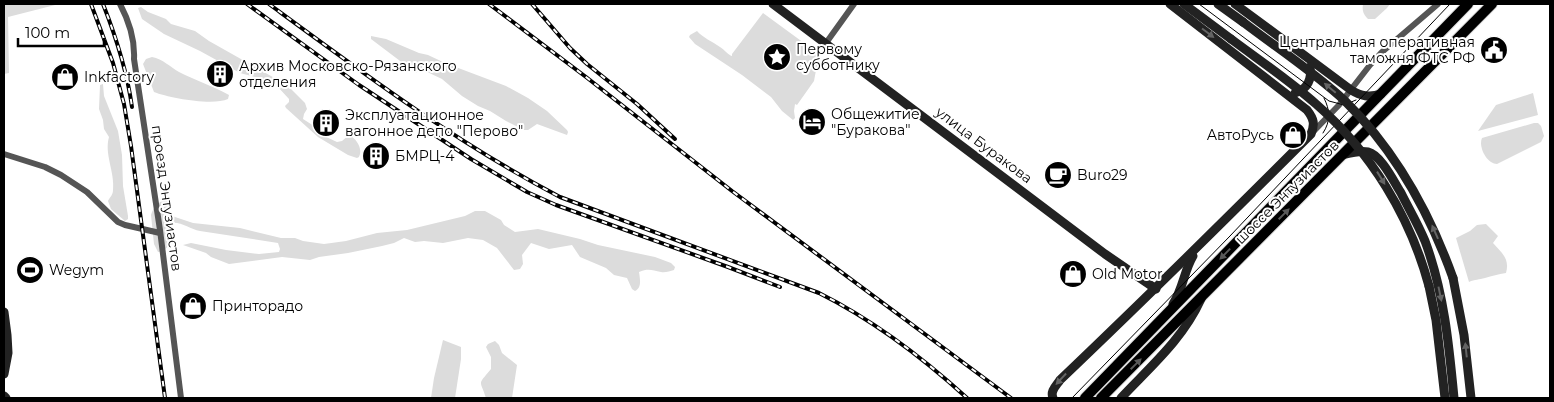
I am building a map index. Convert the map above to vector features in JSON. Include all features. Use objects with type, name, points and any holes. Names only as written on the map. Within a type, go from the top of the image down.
[{"type":"main road","name":"улица Буракова","points":[[773,4],[1156,289]]},
{"type":"main road","points":[[1053,398],[1054,388],[1060,380],[1156,289],[1311,134],[1314,122],[1307,110],[1170,4]]},
{"type":"main road","points":[[1184,4],[1317,104],[1351,139],[1375,169],[1405,220],[1423,264],[1436,320],[1446,398]]},
{"type":"main road","points":[[1218,4],[1326,85],[1367,124],[1386,147],[1414,190],[1433,226],[1453,278],[1464,335],[1470,398]]},
{"type":"main road","points":[[1235,4],[1351,90],[1362,96],[1372,97],[1381,94]]},
{"type":"main road","name":"шоссе Энтузиастов","points":[[1088,395],[1468,4]]},
{"type":"main road","name":"шоссе Энтузиастов","points":[[1101,398],[1492,5]]},
{"type":"main road","points":[[1283,90],[1296,92],[1303,90],[1308,85],[1311,74],[1307,58]]},
{"type":"main road","points":[[1342,156],[1353,152],[1368,152],[1375,155],[1390,174],[1424,240],[1438,285],[1449,344],[1454,398]]},
{"type":"main road","points":[[1165,316],[1176,299],[1188,264],[1200,245]]},
{"type":"main road","points":[[1121,398],[1184,330],[1201,299]]},
{"type":"main road","points":[[4,312],[8,353],[4,374]]},
{"type":"main road","points":[[1446,398],[1449,344]]},
{"type":"street","name":"проезд Энтузиастов","points":[[120,4],[125,14],[134,46],[134,59],[160,232],[181,398]]},
{"type":"street","points":[[826,43],[854,4]]},
{"type":"street","points":[[1311,134],[1382,52],[1438,4]]},
{"type":"street","points":[[4,154],[45,167],[61,175],[87,192],[118,222],[160,232]]},
{"type":"shaded area","points":[[4,4],[59,4],[8,17],[9,73],[4,74]]},
{"type":"shaded area","points":[[1363,4],[1390,4],[1375,19],[1368,19],[1363,12]]},
{"type":"shaded area","points":[[141,7],[166,19],[171,24],[195,31],[209,41],[287,85],[305,103],[307,109],[303,119],[314,126],[322,135],[337,142],[342,141],[349,135],[352,137],[360,148],[359,157],[348,155],[318,137],[286,108],[285,106],[289,99],[277,86],[267,80],[240,73],[164,34],[142,19],[138,8]]},
{"type":"shaded area","points":[[763,13],[819,54],[814,81],[797,105],[795,104],[795,118],[793,120],[782,111],[771,97],[695,44],[689,37],[697,31],[732,56]]},
{"type":"shaded area","points":[[371,36],[386,39],[506,86],[547,111],[567,130],[567,135],[537,124],[528,130],[524,130],[506,121],[462,96],[442,79],[420,69],[416,73],[371,39]]},
{"type":"shaded area","points":[[152,57],[163,61],[179,72],[229,95],[228,99],[212,102],[180,99],[154,92],[143,64],[146,59]]},
{"type":"shaded area","points":[[103,84],[104,96],[118,131],[122,155],[123,186],[128,216],[128,219],[125,221],[111,209],[108,201],[112,193],[113,177],[108,150],[109,137],[104,129],[99,109],[100,85]]},
{"type":"shaded area","points":[[1533,93],[1538,115],[1478,131],[1496,105]]},
{"type":"shaded area","points":[[1538,123],[1541,126],[1544,136],[1541,142],[1497,164],[1490,161],[1484,154],[1481,146],[1482,138]]},
{"type":"shaded area","points":[[164,200],[171,204],[168,212],[169,215],[193,223],[240,228],[281,238],[295,238],[324,244],[346,241],[377,233],[407,230],[465,216],[475,211],[485,211],[501,220],[504,225],[515,232],[538,229],[598,245],[655,257],[671,263],[675,267],[674,270],[666,272],[648,270],[639,272],[640,286],[635,291],[632,289],[627,278],[614,275],[606,268],[580,257],[572,245],[549,249],[531,243],[522,255],[523,264],[520,269],[514,270],[497,248],[483,240],[468,238],[443,243],[415,242],[404,238],[382,246],[310,260],[282,257],[229,264],[183,245],[191,243],[259,254],[279,252],[278,243],[200,231],[182,224],[170,223],[172,227],[171,241],[166,249],[158,252],[154,244],[151,215],[156,206]]},
{"type":"shaded area","points":[[1486,224],[1498,236],[1493,243],[1506,260],[1506,273],[1469,282],[1456,238],[1477,225]]},
{"type":"shaded area","points":[[443,340],[461,347],[455,398],[431,398],[434,378]]},
{"type":"shaded area","points":[[495,341],[502,353],[517,365],[512,398],[486,398],[481,385],[491,369],[491,357],[486,347]]},
{"type":"tram line","points":[[1199,4],[1329,101],[1344,105],[1356,100]]},
{"type":"tram line","points":[[1072,398],[1230,236],[1450,4]]},
{"type":"tram line","points":[[1323,133],[1329,115],[1324,98]]},
{"type":"railway","points":[[91,4],[113,63],[124,104],[165,398]]},
{"type":"railway","points":[[103,4],[120,54],[132,107]]},
{"type":"railway","points":[[247,4],[359,85],[471,159],[527,192],[556,205],[780,287]]},
{"type":"railway","points":[[269,4],[411,106],[484,154],[522,176],[560,197],[819,293],[878,327],[932,368],[967,398]]},
{"type":"railway","points":[[489,4],[732,191],[1011,398]]},
{"type":"railway","points":[[532,4],[570,48],[637,104],[675,139]]},
{"type":"place","name":"Центральная оперативная таможня ФТС РФ","points":[[1494,50]]},
{"type":"place","name":"Первому субботнику","points":[[777,57]]},
{"type":"place","name":"Архив Московско-Рязанского отделения","points":[[220,74]]},
{"type":"place","name":"Inkfactory","points":[[65,77]]},
{"type":"place","name":"Общежитие \"Буракова\"","points":[[812,122]]},
{"type":"place","name":"Эксплуатационное вагонное депо \"Перово\"","points":[[326,123]]},
{"type":"place","name":"АвтоРусь","points":[[1293,135]]},
{"type":"place","name":"БМРЦ-4","points":[[376,156]]},
{"type":"place","name":"Buro29","points":[[1058,175]]},
{"type":"place","name":"Wegym","points":[[30,270]]},
{"type":"place","name":"Old Motor","points":[[1073,274]]},
{"type":"place","name":"Принторадо","points":[[193,306]]}]
